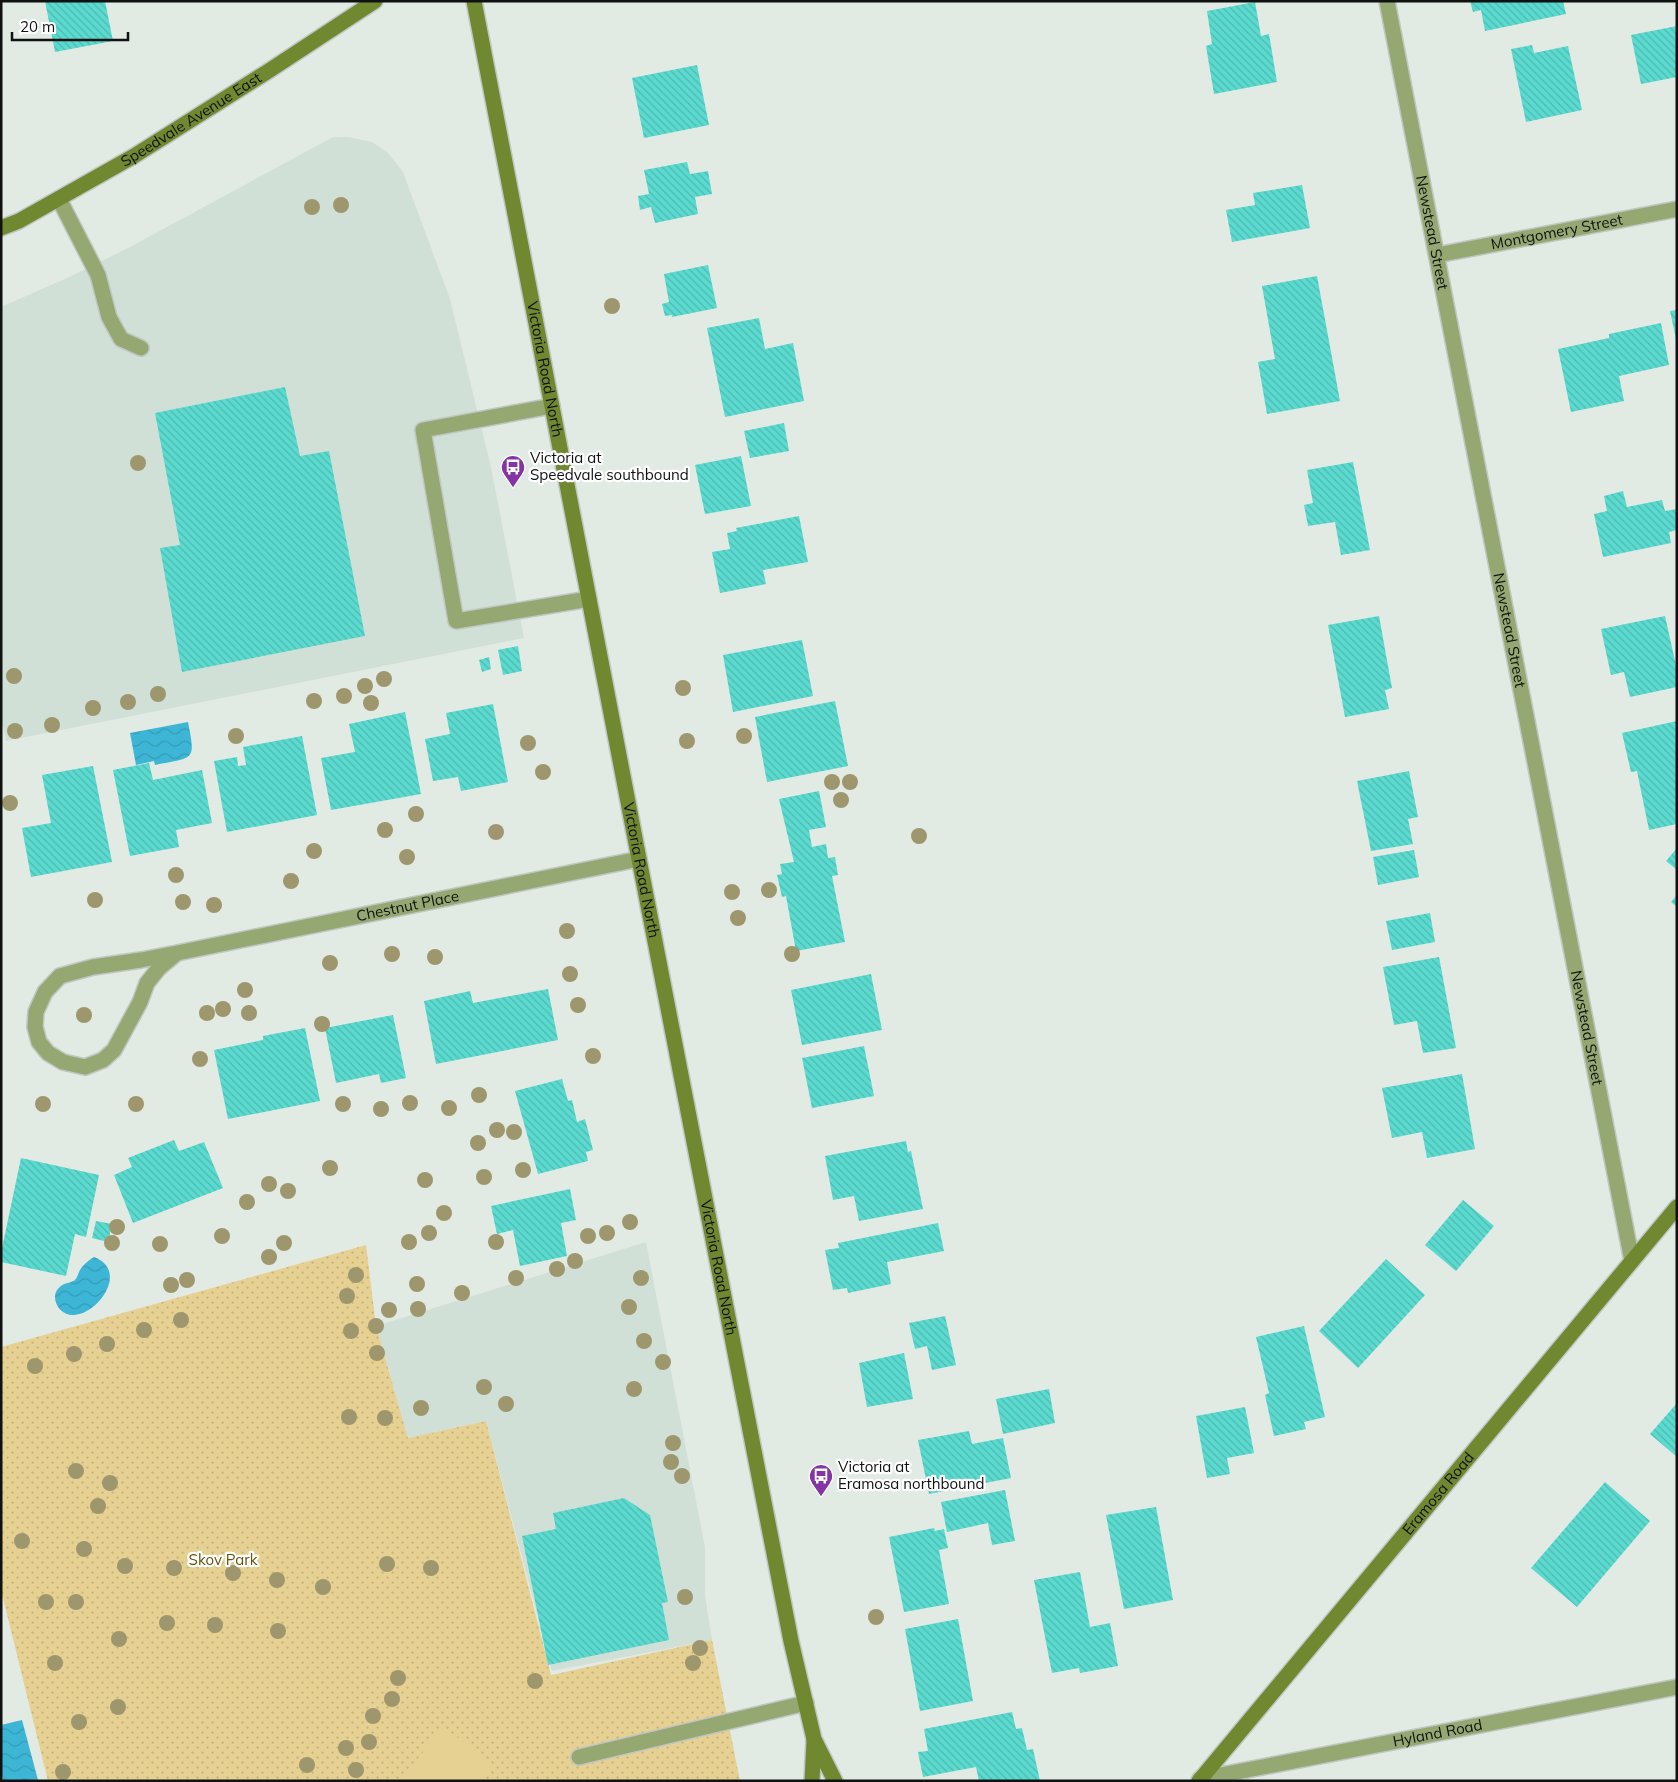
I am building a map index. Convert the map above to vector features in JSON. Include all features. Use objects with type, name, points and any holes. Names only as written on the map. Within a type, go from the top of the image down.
[{"type":"main road","name":"Speedvale Avenue East","points":[[1,228],[19,221],[60,199],[134,156],[375,1]]},
{"type":"main road","name":"Victoria Road North","points":[[474,1],[791,1641],[814,1738],[835,1781]]},
{"type":"main road","name":"Eramosa Road","points":[[1200,1780],[1677,1207]]},
{"type":"main road","name":"Victoria Road North","points":[[812,1781],[814,1738]]},
{"type":"street","name":"Newstead Street","points":[[1387,1],[1632,1261]]},
{"type":"street","points":[[60,199],[98,276],[109,318],[121,339],[141,348]]},
{"type":"street","name":"Montgomery Street","points":[[1437,256],[1677,209]]},
{"type":"street","points":[[552,406],[423,430],[456,621],[589,599]]},
{"type":"street","name":"Chestnut Place","points":[[177,952],[159,968],[147,983],[140,1002],[114,1050],[103,1060],[85,1067],[63,1062],[48,1053],[38,1042],[35,1028],[36,1012],[45,992],[60,976],[93,966],[141,960],[177,952],[639,859]]},
{"type":"street","name":"Hyland Road","points":[[1200,1780],[1677,1687]]},
{"type":"street","points":[[579,1757],[806,1702]]},
{"type":"shaded area","points":[[333,137],[349,137],[372,142],[388,153],[403,172],[450,299],[491,467],[524,638],[6,741],[1,716],[1,307],[67,278],[128,248]]},
{"type":"shaded area","points":[[646,1242],[705,1547],[705,1595],[712,1640],[552,1671],[486,1421],[408,1438],[376,1326]]},
{"type":"green space","name":"Skov Park","points":[[366,1245],[376,1326],[408,1438],[486,1421],[551,1675],[712,1640],[740,1781],[48,1781],[1,1590],[1,1347]]},
{"type":"green space","points":[[442,1726],[493,1764],[480,1781],[402,1781]]},
{"type":"water","points":[[188,722],[192,744],[189,756],[178,761],[155,765],[154,761],[136,765],[130,733]]},
{"type":"water","points":[[94,1257],[104,1263],[109,1271],[110,1281],[107,1290],[101,1300],[83,1313],[74,1315],[63,1312],[59,1309],[55,1299],[57,1290],[62,1285],[75,1280],[83,1266]]},
{"type":"water","points":[[22,1720],[38,1780],[3,1781],[1,1772],[1,1725]]},
{"type":"building","points":[[45,1],[105,1],[113,41],[55,52]]},
{"type":"building","points":[[1470,1],[1563,1],[1566,14],[1485,31],[1481,10],[1473,12]]},
{"type":"building","points":[[1255,2],[1261,36],[1269,34],[1277,82],[1214,94],[1206,46],[1212,44],[1207,11]]},
{"type":"building","points":[[1677,26],[1677,77],[1641,84],[1631,35]]},
{"type":"building","points":[[1532,45],[1534,53],[1568,46],[1582,110],[1526,122],[1511,49]]},
{"type":"building","points":[[697,65],[709,125],[644,138],[632,78]]},
{"type":"building","points":[[687,162],[690,174],[708,171],[712,194],[695,197],[698,214],[655,223],[651,207],[640,210],[638,196],[649,194],[644,170]]},
{"type":"building","points":[[1302,185],[1310,228],[1232,242],[1226,210],[1255,205],[1253,193]]},
{"type":"building","points":[[708,265],[717,308],[672,317],[672,315],[665,316],[662,304],[669,302],[664,274]]},
{"type":"building","points":[[1317,276],[1340,401],[1267,414],[1258,362],[1275,359],[1262,286]]},
{"type":"building","points":[[1677,310],[1677,339],[1676,339],[1670,311]]},
{"type":"building","points":[[759,318],[765,349],[793,343],[804,401],[725,417],[707,328]]},
{"type":"building","points":[[1661,323],[1669,365],[1619,376],[1624,401],[1571,412],[1558,349],[1609,338],[1609,334]]},
{"type":"building","points":[[285,387],[300,456],[329,451],[365,636],[182,672],[160,548],[180,545],[155,413]]},
{"type":"building","points":[[784,423],[789,451],[750,458],[744,431]]},
{"type":"building","points":[[741,456],[751,506],[705,514],[695,465]]},
{"type":"building","points":[[1353,462],[1370,550],[1341,555],[1335,522],[1308,526],[1304,505],[1313,503],[1307,470]]},
{"type":"building","points":[[1623,491],[1627,507],[1662,500],[1665,511],[1677,509],[1677,530],[1669,532],[1671,543],[1603,557],[1594,514],[1607,511],[1604,496]]},
{"type":"building","points":[[799,516],[808,562],[763,570],[766,584],[720,593],[712,552],[730,549],[727,533],[737,531],[736,528]]},
{"type":"building","points":[[1379,616],[1392,688],[1385,690],[1389,709],[1345,717],[1328,625]]},
{"type":"building","points":[[1665,616],[1677,670],[1677,687],[1630,697],[1624,672],[1611,675],[1601,629]]},
{"type":"building","points":[[802,640],[813,696],[733,712],[723,655]]},
{"type":"building","points":[[518,646],[522,671],[503,675],[498,650]]},
{"type":"building","points":[[489,657],[491,669],[482,672],[479,660]]},
{"type":"building","points":[[835,701],[848,766],[767,782],[755,717]]},
{"type":"building","points":[[493,704],[508,782],[461,791],[458,777],[433,781],[425,739],[450,734],[446,713]]},
{"type":"building","points":[[405,712],[421,794],[331,810],[321,758],[355,752],[349,724]]},
{"type":"building","points":[[1677,721],[1677,824],[1649,830],[1637,771],[1631,772],[1622,733]]},
{"type":"building","points":[[302,736],[317,815],[227,832],[214,761],[237,757],[238,766],[246,765],[243,747]]},
{"type":"building","points":[[149,763],[153,780],[202,770],[212,823],[176,830],[179,847],[130,856],[113,770]]},
{"type":"building","points":[[93,766],[112,862],[31,877],[22,828],[51,823],[42,775]]},
{"type":"building","points":[[1409,771],[1418,817],[1408,819],[1413,844],[1371,851],[1357,781]]},
{"type":"building","points":[[819,791],[826,827],[809,830],[812,847],[826,844],[828,858],[835,857],[838,875],[832,876],[845,942],[796,951],[786,896],[782,897],[777,875],[782,874],[780,864],[794,862],[779,799]]},
{"type":"building","points":[[1677,848],[1677,870],[1666,861]]},
{"type":"building","points":[[1414,850],[1419,877],[1378,885],[1373,857]]},
{"type":"building","points":[[1677,895],[1677,907],[1671,902]]},
{"type":"building","points":[[1430,913],[1435,942],[1392,950],[1386,921]]},
{"type":"building","points":[[1439,957],[1456,1048],[1423,1053],[1417,1021],[1394,1025],[1383,967]]},
{"type":"building","points":[[871,974],[882,1030],[802,1045],[791,990]]},
{"type":"building","points":[[548,989],[558,1040],[436,1064],[424,1001],[470,991],[473,1003]]},
{"type":"building","points":[[393,1015],[406,1078],[381,1083],[379,1074],[336,1083],[325,1028]]},
{"type":"building","points":[[305,1028],[320,1101],[228,1119],[214,1050],[263,1040],[263,1036]]},
{"type":"building","points":[[864,1046],[874,1096],[812,1108],[802,1058]]},
{"type":"building","points":[[1462,1074],[1475,1149],[1427,1158],[1422,1132],[1392,1138],[1382,1088]]},
{"type":"building","points":[[562,1079],[568,1101],[572,1100],[577,1122],[585,1119],[593,1150],[586,1152],[588,1161],[538,1174],[515,1091]]},
{"type":"building","points":[[174,1140],[179,1151],[204,1142],[223,1188],[133,1223],[114,1175],[132,1167],[128,1158]]},
{"type":"building","points":[[906,1141],[908,1152],[911,1151],[923,1209],[859,1221],[854,1196],[833,1200],[825,1156]]},
{"type":"building","points":[[21,1158],[99,1175],[86,1237],[75,1234],[66,1276],[1,1262],[1,1253]]},
{"type":"building","points":[[570,1189],[576,1220],[561,1223],[567,1256],[520,1266],[513,1230],[497,1234],[491,1206]]},
{"type":"building","points":[[1463,1200],[1494,1226],[1456,1271],[1425,1245]]},
{"type":"building","points":[[96,1221],[112,1224],[108,1242],[92,1238]]},
{"type":"building","points":[[938,1223],[944,1251],[887,1262],[891,1284],[848,1293],[847,1288],[833,1290],[825,1250],[839,1248],[838,1243]]},
{"type":"building","points":[[1386,1259],[1425,1295],[1358,1368],[1319,1331]]},
{"type":"building","points":[[945,1316],[956,1365],[932,1370],[927,1346],[915,1349],[909,1323]]},
{"type":"building","points":[[1304,1326],[1325,1417],[1304,1422],[1306,1429],[1274,1436],[1265,1395],[1269,1393],[1256,1337]]},
{"type":"building","points":[[904,1353],[913,1399],[867,1407],[859,1363]]},
{"type":"building","points":[[1049,1389],[1055,1423],[1003,1434],[996,1399]]},
{"type":"building","points":[[1677,1403],[1677,1457],[1650,1434]]},
{"type":"building","points":[[1245,1407],[1254,1453],[1227,1458],[1230,1474],[1207,1478],[1196,1416]]},
{"type":"building","points":[[969,1431],[972,1444],[1003,1438],[1011,1478],[929,1494],[918,1440]]},
{"type":"building","points":[[1605,1482],[1650,1521],[1577,1607],[1531,1568]]},
{"type":"building","points":[[1005,1490],[1015,1541],[992,1545],[988,1523],[947,1532],[941,1502]]},
{"type":"building","points":[[624,1498],[650,1515],[668,1602],[662,1603],[669,1640],[548,1665],[522,1536],[556,1529],[553,1513]]},
{"type":"building","points":[[1156,1507],[1173,1600],[1124,1609],[1106,1515]]},
{"type":"building","points":[[934,1528],[935,1531],[944,1529],[948,1548],[939,1550],[949,1604],[904,1612],[889,1537]]},
{"type":"building","points":[[1080,1572],[1090,1627],[1110,1623],[1118,1666],[1080,1673],[1079,1668],[1052,1673],[1034,1580]]},
{"type":"building","points":[[958,1619],[973,1701],[920,1711],[905,1629]]},
{"type":"building","points":[[1012,1712],[1016,1729],[1022,1728],[1027,1750],[1033,1749],[1040,1781],[979,1781],[976,1767],[923,1777],[918,1752],[928,1751],[924,1729]]},
{"type":"place","name":"Victoria at Speedvale southbound","points":[[513,488]]},
{"type":"place","name":"Victoria at Eramosa northbound","points":[[821,1497]]}]
